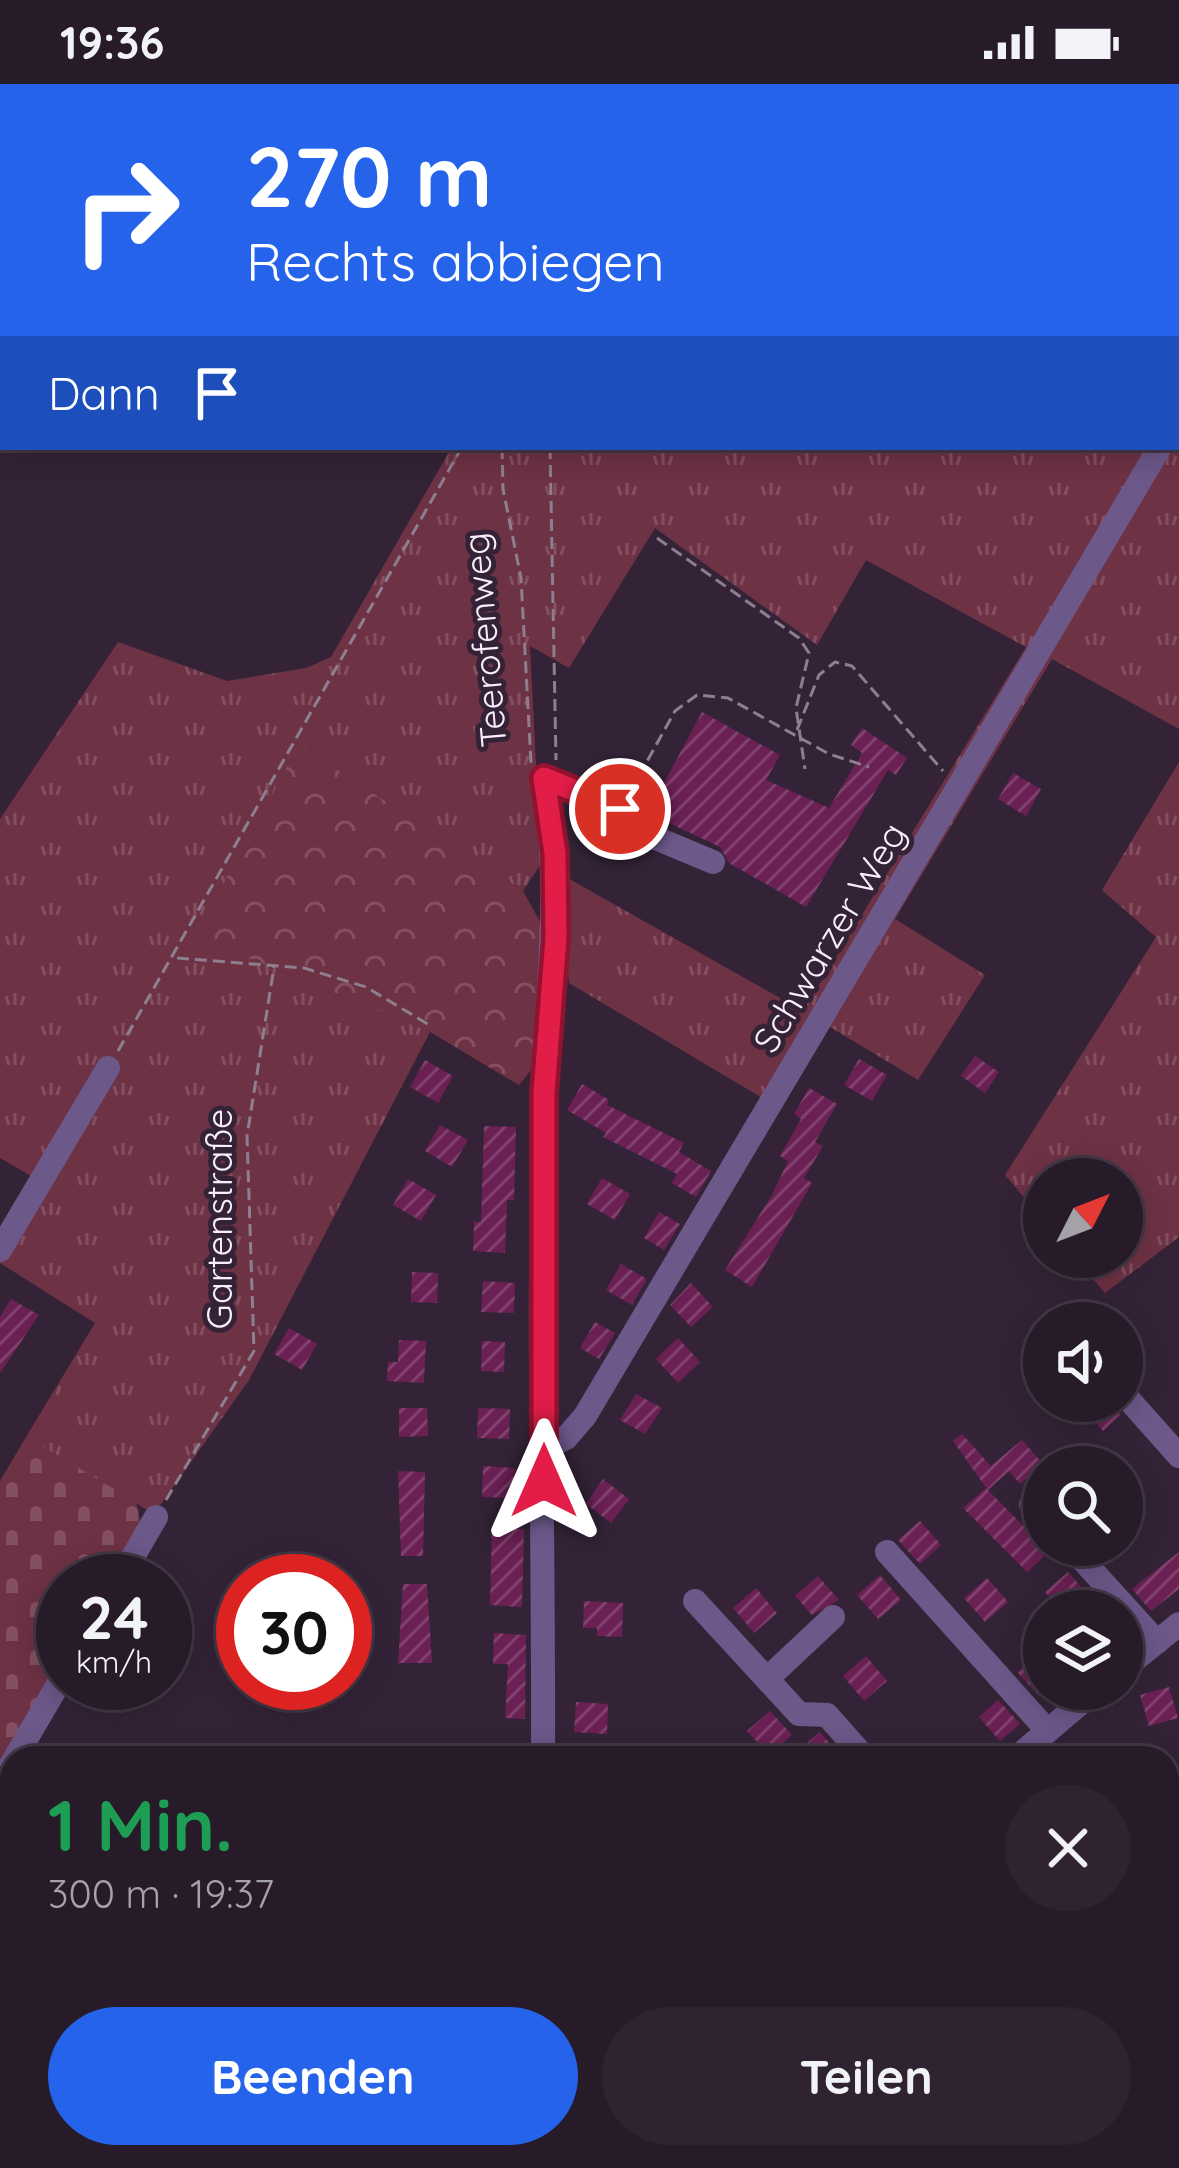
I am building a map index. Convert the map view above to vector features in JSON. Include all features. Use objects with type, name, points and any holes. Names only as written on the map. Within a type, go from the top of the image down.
[{"type":"street","name":"Schwarzer Weg","points":[[544,1449],[566,1438],[584,1417],[1158,450]]},
{"type":"street","points":[[550,779],[620,809],[646,834],[713,862]]},
{"type":"street","name":"Teerofenweg","points":[[543,1746],[544,1093],[556,938],[550,779]]},
{"type":"street","points":[[0,1250],[108,1068]]},
{"type":"street","points":[[1143,1416],[1179,1456]]},
{"type":"street","points":[[134,1554],[156,1517]]},
{"type":"street","points":[[887,1552],[1046,1729]]},
{"type":"street","points":[[1088,1566],[1157,1642]]},
{"type":"street","points":[[695,1601],[800,1714],[826,1715],[854,1746]]},
{"type":"street","points":[[767,1679],[833,1616]]},
{"type":"street","points":[[1143,1653],[1179,1624]]},
{"type":"street","points":[[23,1746],[43,1710]]},
{"type":"street","points":[[1028,1746],[1070,1710]]},
{"type":"path","points":[[108,1068],[175,958],[460,450]]},
{"type":"path","name":"Teerofenweg","points":[[502,450],[503,489],[521,578],[531,762],[550,779]]},
{"type":"path","points":[[550,450],[550,779]]},
{"type":"path","points":[[657,538],[799,638],[809,653],[796,731],[805,769]]},
{"type":"path","points":[[796,731],[819,675],[835,662],[852,666],[959,788]]},
{"type":"path","points":[[620,809],[675,711],[697,695],[728,698],[796,731],[829,754],[869,767]]},
{"type":"path","points":[[175,958],[304,968],[366,987],[430,1026]]},
{"type":"path","name":"Gartenstraße","points":[[156,1517],[254,1351],[247,1136],[274,967]]},
{"type":"green space","points":[[450,450],[1179,450],[1179,729],[1052,659],[895,919],[985,975],[918,1080],[830,1027],[781,1109],[569,983],[564,937],[541,864],[523,891],[299,746],[196,936],[430,1032],[249,1380],[154,1514],[26,1437],[95,1323],[0,1263],[0,1246],[38,1180],[0,1158],[0,819],[118,642],[227,681],[306,668],[331,657]],"holes":[[[655,528],[817,645],[866,560],[1026,647],[803,1011],[541,863],[530,646],[569,668]]]},
{"type":"green space","points":[[299,745],[523,891],[549,938],[532,1069],[519,1085],[430,1032],[195,936]]},
{"type":"green space","points":[[1179,762],[1179,1237],[1143,1264],[1143,1158],[1023,1158],[1023,1196],[1005,1175],[1156,937],[1102,890]]},
{"type":"green space","points":[[1092,1278],[1125,1278],[1105,1293]]},
{"type":"green space","points":[[26,1437],[136,1502],[142,1527],[126,1554],[36,1554],[36,1707],[13,1746],[0,1746],[0,1481]]},
{"type":"building","points":[[702,712],[780,755],[766,780],[829,808],[862,753],[851,745],[862,728],[907,758],[896,775],[888,770],[806,907],[729,863],[720,847],[648,813]]},
{"type":"building","points":[[1013,773],[1041,789],[1026,816],[998,799]]},
{"type":"building","points":[[975,1056],[999,1072],[985,1093],[961,1076]]},
{"type":"building","points":[[859,1059],[887,1075],[872,1101],[844,1085]]},
{"type":"building","points":[[425,1060],[453,1076],[438,1103],[410,1087]]},
{"type":"building","points":[[582,1084],[609,1100],[607,1105],[684,1143],[679,1152],[711,1171],[696,1197],[672,1183],[677,1174],[603,1137],[606,1133],[567,1110]]},
{"type":"building","points":[[809,1088],[837,1104],[815,1142],[823,1146],[804,1178],[812,1183],[752,1287],[725,1270],[788,1161],[780,1156],[801,1119],[794,1114]]},
{"type":"building","points":[[440,1125],[468,1140],[452,1167],[425,1151]]},
{"type":"building","points":[[484,1126],[516,1127],[514,1200],[507,1200],[505,1253],[473,1251],[474,1221],[481,1222]]},
{"type":"building","points":[[602,1178],[630,1194],[615,1220],[587,1204]]},
{"type":"building","points":[[408,1179],[436,1195],[421,1221],[393,1205]]},
{"type":"building","points":[[659,1212],[680,1224],[664,1250],[644,1238]]},
{"type":"building","points":[[621,1264],[647,1279],[632,1305],[606,1290]]},
{"type":"building","points":[[412,1272],[438,1273],[437,1303],[411,1302]]},
{"type":"building","points":[[483,1281],[515,1283],[514,1313],[481,1312]]},
{"type":"building","points":[[691,1283],[713,1307],[691,1327],[670,1305]]},
{"type":"building","points":[[11,1299],[39,1315],[0,1373],[0,1317]]},
{"type":"building","points":[[595,1322],[615,1333],[599,1359],[580,1348]]},
{"type":"building","points":[[289,1328],[317,1344],[302,1370],[274,1354]]},
{"type":"building","points":[[678,1338],[700,1362],[678,1383],[656,1359]]},
{"type":"building","points":[[399,1340],[426,1341],[424,1383],[387,1381],[388,1362],[398,1362]]},
{"type":"building","points":[[482,1341],[505,1342],[504,1372],[481,1371]]},
{"type":"building","points":[[636,1394],[662,1408],[645,1434],[620,1420]]},
{"type":"building","points":[[399,1408],[427,1408],[428,1436],[399,1437]]},
{"type":"building","points":[[478,1408],[510,1409],[509,1439],[477,1438]]},
{"type":"building","points":[[962,1434],[991,1466],[1022,1440],[1027,1446],[1023,1446],[1023,1481],[1020,1484],[1009,1471],[988,1490],[1023,1526],[1023,1566],[1034,1566],[1027,1572],[963,1508],[986,1488],[953,1441]]},
{"type":"building","points":[[483,1466],[515,1468],[514,1498],[482,1497]]},
{"type":"building","points":[[398,1471],[425,1472],[423,1556],[401,1556]]},
{"type":"building","points":[[603,1479],[629,1499],[611,1523],[586,1504]]},
{"type":"building","points":[[920,1521],[941,1545],[920,1564],[898,1540]]},
{"type":"building","points":[[492,1527],[524,1529],[522,1607],[490,1605]]},
{"type":"building","points":[[1179,1552],[1179,1589],[1151,1611],[1143,1602],[1143,1590],[1132,1589]]},
{"type":"building","points":[[1068,1572],[1084,1590],[1047,1590]]},
{"type":"building","points":[[880,1575],[901,1600],[878,1619],[857,1595]]},
{"type":"building","points":[[818,1576],[839,1600],[812,1615],[795,1596]]},
{"type":"building","points":[[987,1578],[1008,1602],[985,1622],[964,1598]]},
{"type":"building","points":[[403,1584],[427,1584],[432,1663],[398,1663]]},
{"type":"building","points":[[756,1588],[777,1613],[754,1633],[733,1608]]},
{"type":"building","points":[[584,1601],[623,1603],[622,1637],[597,1636],[597,1628],[583,1628]]},
{"type":"building","points":[[494,1633],[526,1635],[525,1719],[505,1718],[508,1664],[493,1664]]},
{"type":"building","points":[[866,1656],[887,1681],[864,1701],[843,1676]]},
{"type":"building","points":[[1169,1687],[1178,1718],[1149,1726],[1143,1694]]},
{"type":"building","points":[[998,1700],[1020,1724],[1000,1741],[979,1717]]},
{"type":"building","points":[[576,1702],[608,1704],[607,1734],[574,1732]]},
{"type":"building","points":[[770,1711],[792,1735],[779,1746],[761,1746],[747,1731]]},
{"type":"building","points":[[820,1732],[832,1746],[804,1746]]},
{"type":"route","points":[[544,1481],[544,1093],[556,938],[555,853],[544,778],[556,779],[620,809]]}]
